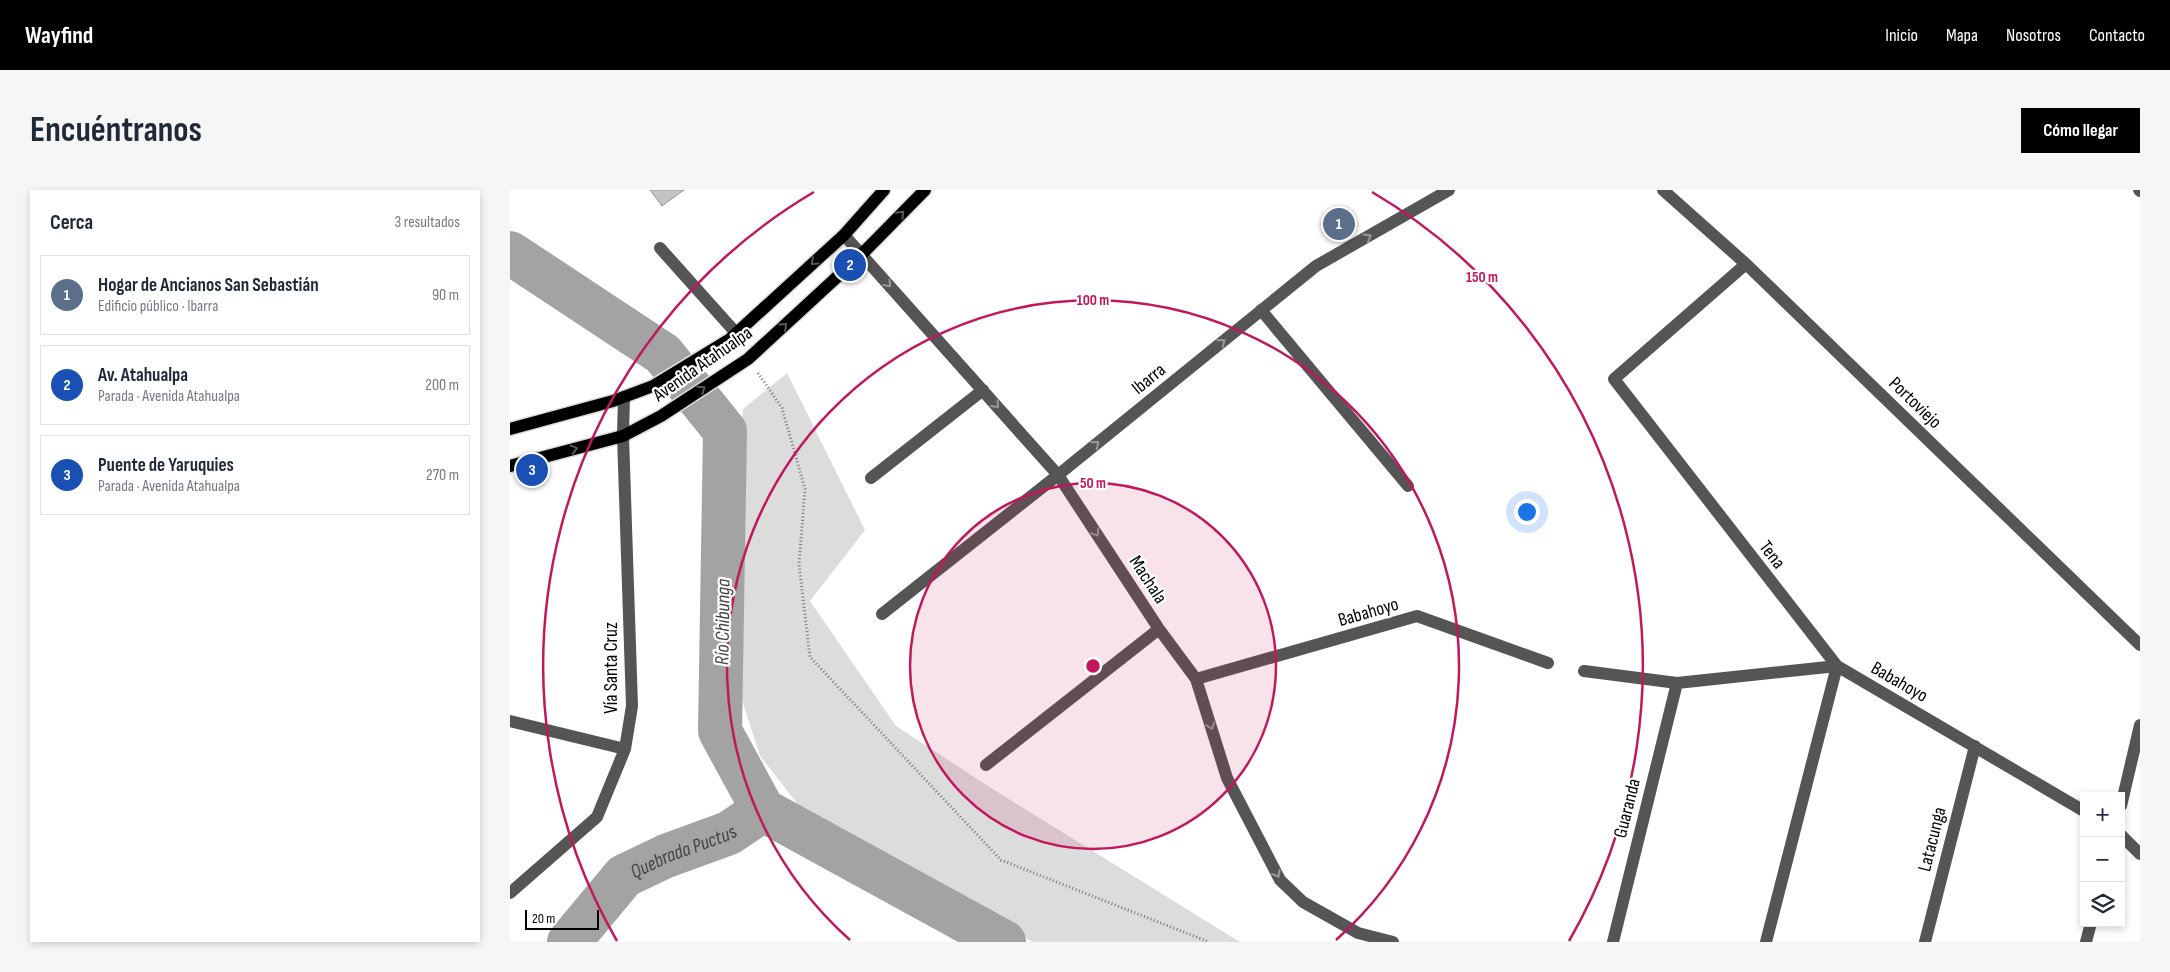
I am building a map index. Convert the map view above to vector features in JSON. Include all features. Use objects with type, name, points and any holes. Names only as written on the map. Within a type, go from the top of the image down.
[{"type":"main road","name":"Avenida Atahualpa","points":[[510,429],[624,397],[653,386],[733,336],[844,235],[884,190]]},
{"type":"main road","name":"Avenida Atahualpa","points":[[510,466],[623,436],[661,416],[748,358],[862,254],[925,190]]},
{"type":"street","name":"Ibarra","points":[[882,614],[1058,475],[1316,266],[1450,190]]},
{"type":"street","name":"Portoviejo","points":[[1663,190],[1746,264],[2138,640]]},
{"type":"street","name":"Machala","points":[[844,235],[1058,475],[1160,629],[1196,679],[1227,778],[1280,880],[1303,902],[1358,933],[1393,942]]},
{"type":"street","points":[[660,248],[733,336]]},
{"type":"street","name":"Tena","points":[[1746,264],[1614,379],[1837,666]]},
{"type":"street","points":[[1261,310],[1408,486]]},
{"type":"street","points":[[871,478],[983,390]]},
{"type":"street","name":"Vía Santa Cruz","points":[[510,893],[598,817],[625,748],[632,706],[623,436],[624,397]]},
{"type":"street","name":"Babahoyo","points":[[1196,679],[1417,616],[1548,663]]},
{"type":"street","points":[[986,764],[1160,629]]},
{"type":"street","points":[[1584,671],[1677,682],[1837,666],[1766,942]]},
{"type":"street","name":"Babahoyo","points":[[1837,666],[2080,809]]},
{"type":"street","name":"Guaranda","points":[[1613,942],[1677,682]]},
{"type":"street","points":[[510,721],[625,748]]},
{"type":"street","points":[[2124,792],[2140,725]]},
{"type":"street","name":"Latacunga","points":[[1925,942],[1974,746]]},
{"type":"street","points":[[2122,837],[2140,854]]},
{"type":"street","points":[[2086,942],[2090,927]]},
{"type":"path","points":[[748,358],[782,408],[805,489],[799,564],[810,657],[1001,860],[1209,942]]},
{"type":"shaded area","points":[[787,373],[865,530],[810,601],[896,726],[991,788],[1240,942],[1033,942],[934,888],[800,807],[760,756],[731,666],[732,536],[743,409]]},
{"type":"building","points":[[650,190],[684,190],[662,206]]},
{"type":"waterway","name":"Río Chibunga","points":[[510,253],[663,354],[725,431],[720,731],[763,810],[1004,942]]},
{"type":"waterway","name":"Quebrada Puctus","points":[[569,942],[624,876],[666,856],[729,833],[763,810]]},
{"type":"place","name":"Hogar de Ancianos San Sebastián","points":[[1339,224]]},
{"type":"place","name":"Av. Atahualpa","points":[[850,265]]},
{"type":"place","name":"Puente de Yaruquies","points":[[532,470]]}]
